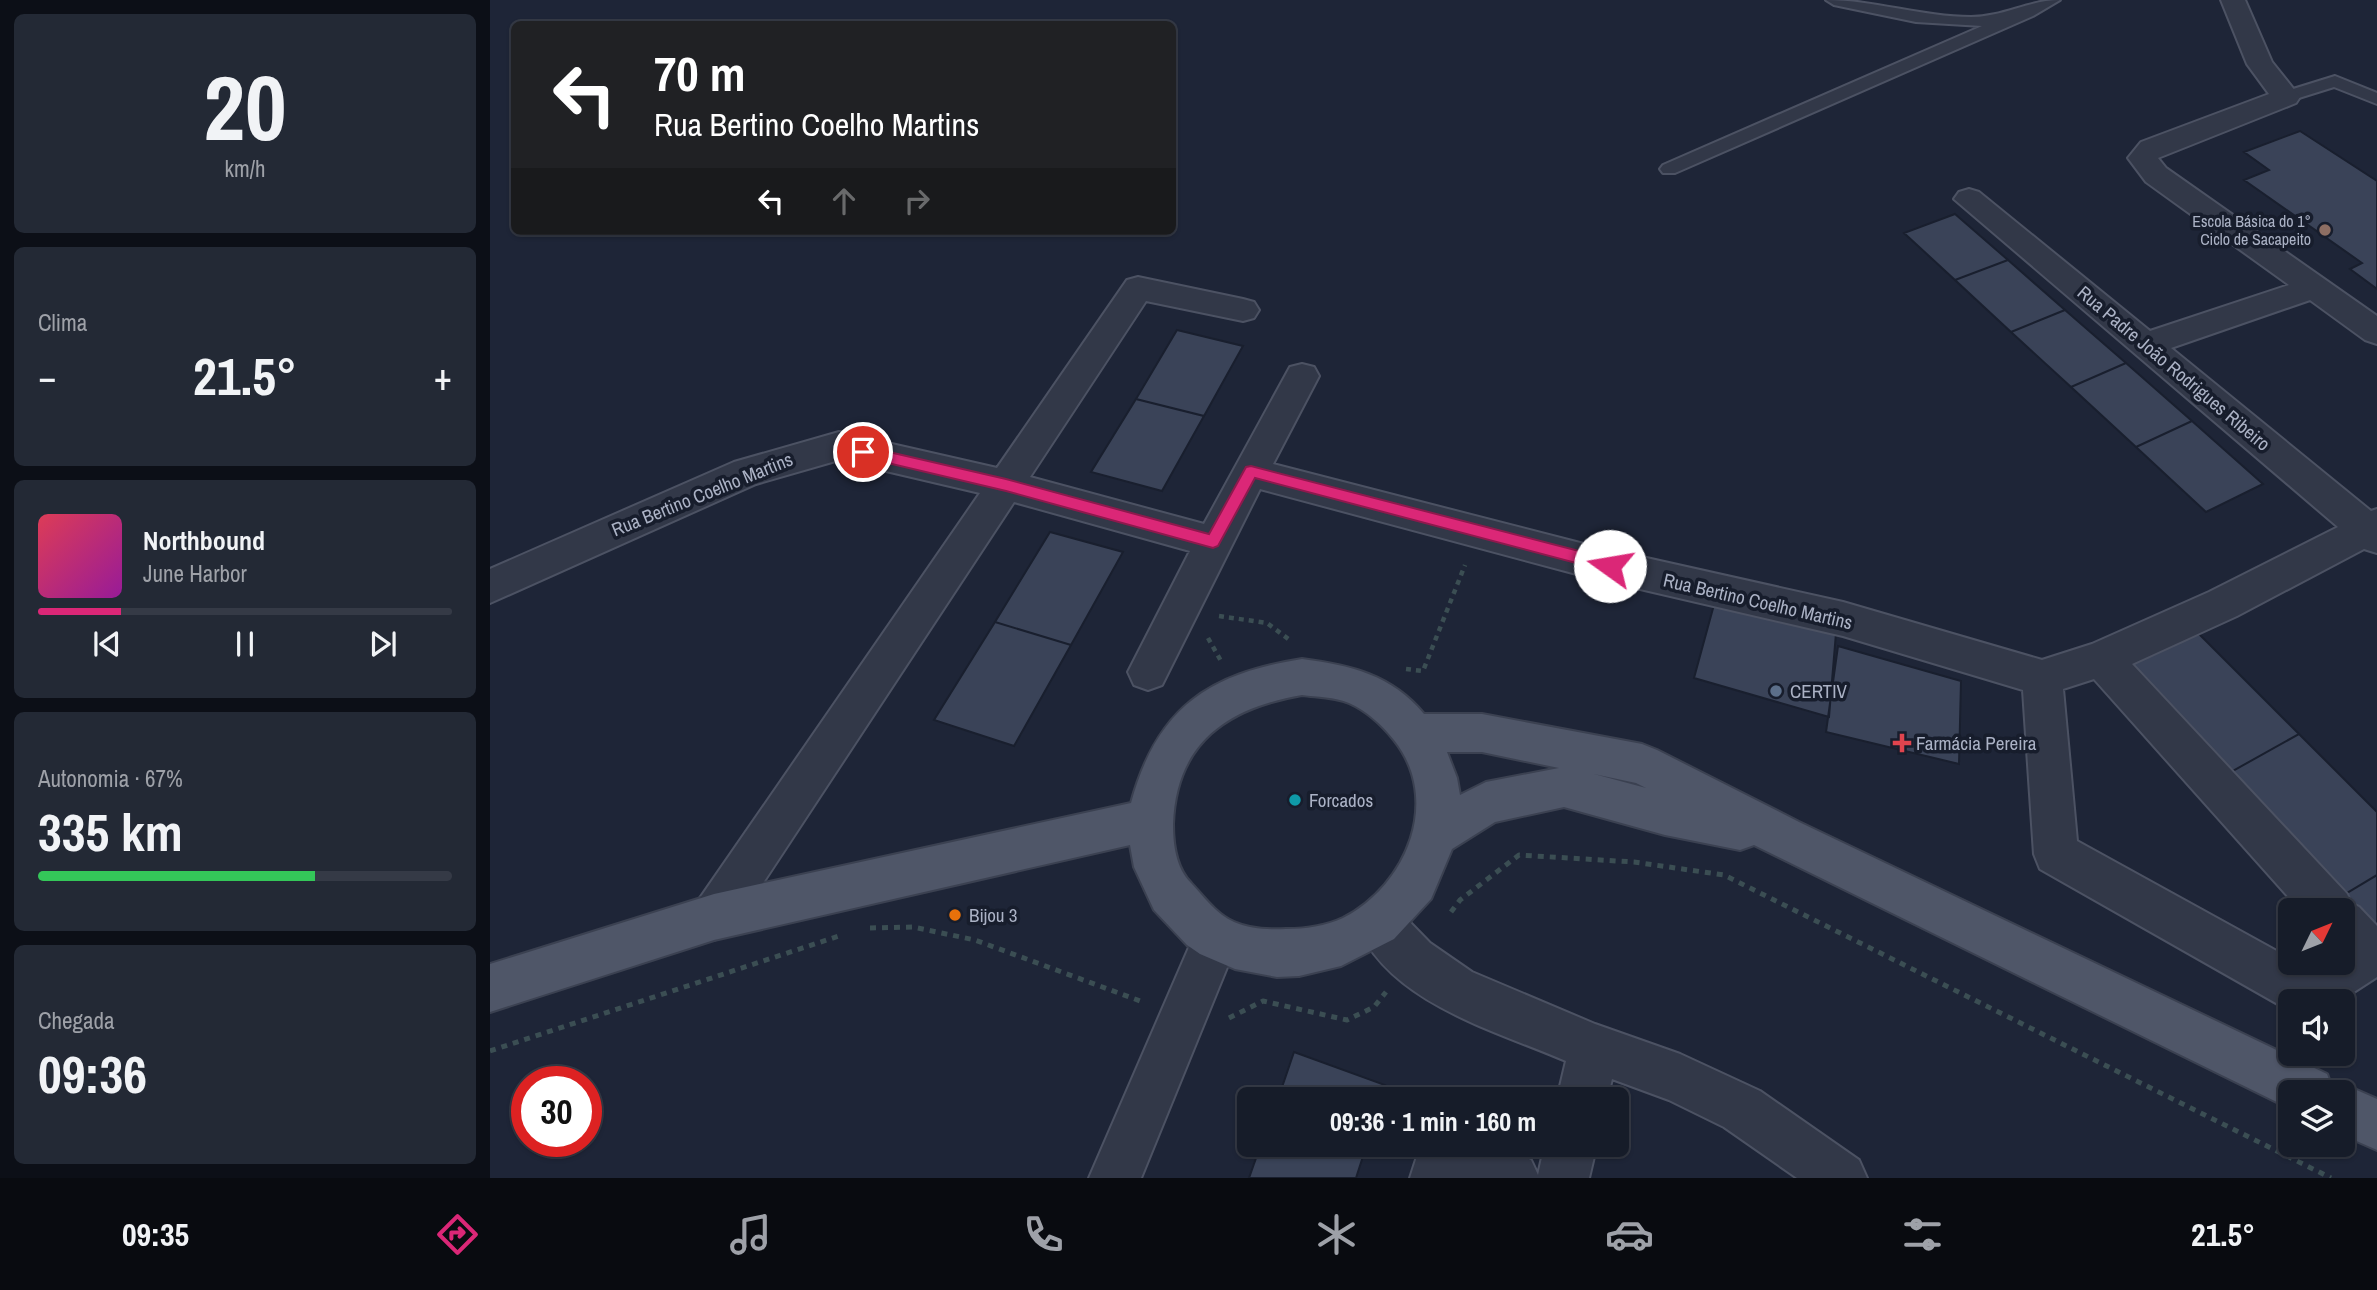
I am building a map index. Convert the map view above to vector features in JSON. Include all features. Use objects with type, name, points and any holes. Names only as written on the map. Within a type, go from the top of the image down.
[{"type":"main road","points":[[1302,677],[1346,683],[1385,702],[1416,733],[1436,780],[1436,834],[1416,883],[1379,923],[1327,949],[1270,954],[1216,938],[1179,907],[1156,866],[1149,820],[1158,775],[1182,734],[1216,704],[1257,684],[1302,677]]},
{"type":"main road","points":[[1416,733],[1482,733],[1642,764],[1783,837],[2284,1080]]},
{"type":"main road","points":[[1436,834],[1486,803],[1564,787],[1665,814],[1783,837]]},
{"type":"main road","points":[[490,988],[715,917],[1149,820]]},
{"type":"main road","points":[[2355,1115],[2377,1125]]},
{"type":"street","points":[[2233,0],[2260,64],[2286,97],[2151,148],[2142,158],[2157,175],[2377,332]]},
{"type":"street","name":"Rua Padre João Rodrigues Ribeiro","points":[[1969,199],[2373,530]]},
{"type":"street","points":[[715,917],[1138,288],[1243,310]]},
{"type":"street","points":[[2146,345],[2313,288]]},
{"type":"street","points":[[1148,672],[1213,542],[1302,376]]},
{"type":"street","name":"Rua Bertino Coelho Martins","points":[[490,587],[710,487],[799,456],[839,446],[1006,485],[1213,542]]},
{"type":"street","name":"Rua Bertino Coelho Martins","points":[[1251,472],[1478,532],[1843,620],[2042,678]]},
{"type":"street","points":[[2337,975],[2307,994],[2056,854],[2042,678],[2101,659],[2223,604],[2373,530]]},
{"type":"street","points":[[2101,659],[2320,898]]},
{"type":"street","points":[[1379,923],[1413,960],[1455,989],[1594,1048],[1679,1079],[1741,1109],[1841,1178]]},
{"type":"street","points":[[2356,937],[2371,954],[2356,963]]},
{"type":"street","points":[[1115,1178],[1216,938]]},
{"type":"street","points":[[1585,1087],[1594,1048]]},
{"type":"street","points":[[1436,1178],[1445,1149],[1513,1178]]},
{"type":"street","points":[[1563,1178],[1568,1157]]},
{"type":"lane","points":[[1834,0],[1909,16],[1973,22],[2011,19]]},
{"type":"lane","points":[[1669,169],[2011,19],[2033,12],[2052,0]]},
{"type":"lane","points":[[2286,97],[2335,81],[2377,99]]},
{"type":"path","points":[[1397,667],[1423,671],[1478,532]]},
{"type":"path","points":[[1181,606],[1232,620],[1267,622],[1295,644]]},
{"type":"path","points":[[1222,664],[1234,661]]},
{"type":"path","points":[[861,929],[913,926],[975,940],[1207,1027],[1263,1001],[1348,1020],[1374,1007],[1460,900],[1519,855],[1634,862],[1724,875],[2331,1178]]},
{"type":"path","points":[[490,1051],[848,933]]},
{"type":"building","points":[[2300,131],[2377,181],[2377,289],[2350,269],[2362,263],[2244,180],[2269,170],[2244,152]]},
{"type":"building","points":[[1955,214],[2008,260],[1955,280],[1904,233]]},
{"type":"building","points":[[2008,260],[2065,310],[2011,332],[1955,280]]},
{"type":"building","points":[[2065,310],[2126,363],[2071,387],[2011,332]]},
{"type":"building","points":[[1177,330],[1243,346],[1204,416],[1136,399]]},
{"type":"building","points":[[2126,363],[2192,421],[2136,447],[2071,387]]},
{"type":"building","points":[[1136,399],[1204,416],[1162,491],[1091,472]]},
{"type":"building","points":[[2192,421],[2263,484],[2206,512],[2136,447]]},
{"type":"building","points":[[1050,532],[1123,552],[1071,645],[995,622]]},
{"type":"building","points":[[1715,601],[1836,633],[1829,717],[1694,678]]},
{"type":"building","points":[[995,622],[1071,645],[1014,746],[934,720]]},
{"type":"building","points":[[2195,630],[2299,734],[2222,777],[2120,669]]},
{"type":"building","points":[[1838,646],[1961,681],[1959,764],[1826,732]]},
{"type":"building","points":[[2299,734],[2377,812],[2377,875],[2336,898],[2222,777]]},
{"type":"building","points":[[2377,875],[2377,942],[2356,919],[2356,898],[2339,898]]},
{"type":"building","points":[[1294,1052],[1385,1085],[1384,1087],[1282,1087]]},
{"type":"building","points":[[1256,1157],[1363,1157],[1356,1178],[1249,1178]]},
{"type":"place","name":"Escola Básica do 1° Ciclo de Sacapeito","points":[[2325,230]]},
{"type":"place","name":"CERTIV","points":[[1776,691]]},
{"type":"place","name":"Farmácia Pereira","points":[[1902,743]]},
{"type":"place","name":"Forcados","points":[[1295,800]]},
{"type":"place","name":"Bijou 3","points":[[955,915]]},
{"type":"route","points":[[863,452],[1006,485],[1213,542],[1251,472],[1610,566]]}]
